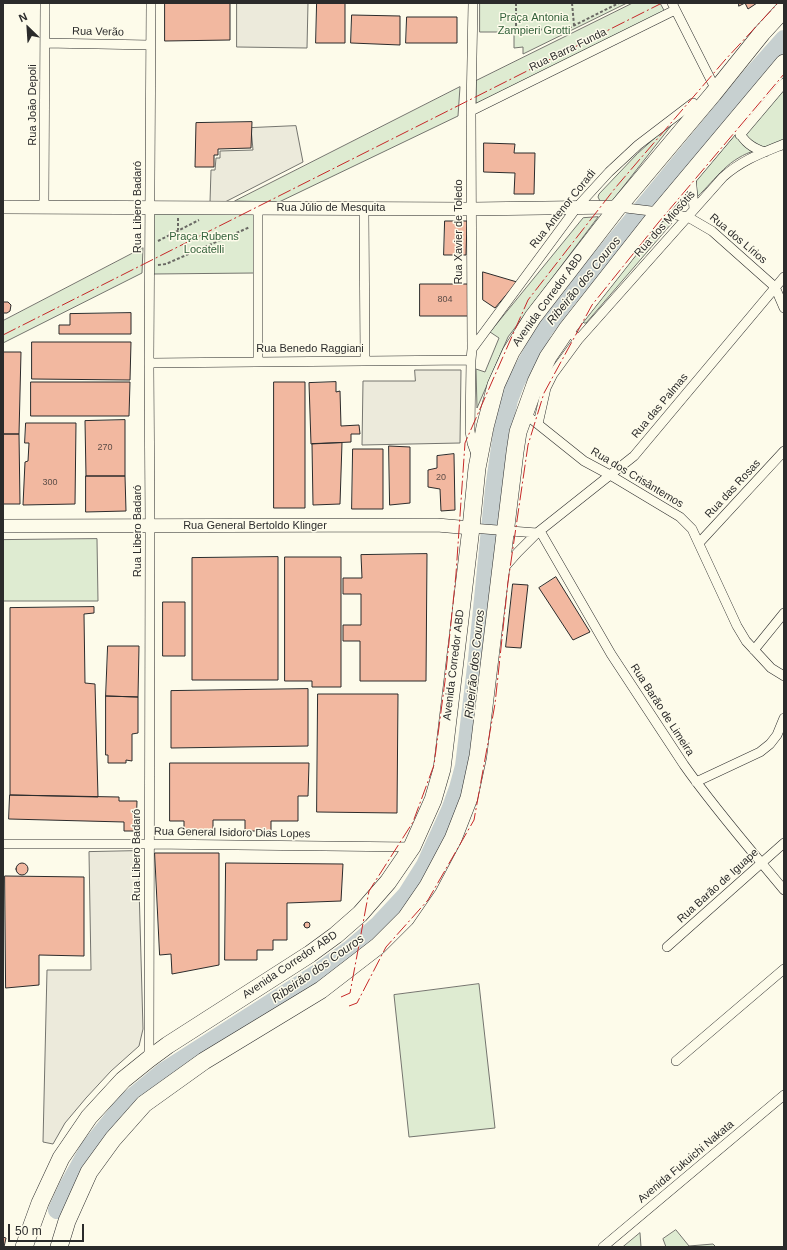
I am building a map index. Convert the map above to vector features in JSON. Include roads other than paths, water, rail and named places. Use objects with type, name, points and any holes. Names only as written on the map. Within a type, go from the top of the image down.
[{"type":"highway","name":"Avenida Corredor ABD","points":[[24,1247],[40,1203],[61,1158],[89,1117],[123,1080],[168,1045],[310,954],[336,935],[360,914],[388,882],[412,847],[433,800],[442,769],[475,528],[478,461],[496,385],[511,352],[533,317],[762,33],[784,9]]},
{"type":"highway","points":[[59,1247],[68,1221],[89,1172],[113,1139],[144,1104],[204,1061],[326,986],[378,946],[406,918],[428,886],[453,839],[469,798],[478,756],[500,573],[502,530],[518,432],[536,382],[548,357],[572,335],[654,211],[737,126],[784,64]]},
{"type":"street","name":"Rua João Depoli","points":[[44,207],[45,3]]},
{"type":"street","name":"Rua Libero Badaró","points":[[149,1059],[149,207],[151,3]]},
{"type":"street","name":"Rua Xavier de Toledo","points":[[473,3],[471,111],[472,349],[470,431],[478,461]]},
{"type":"street","name":"Rua Barra Funda","points":[[471,111],[673,7]]},
{"type":"street","points":[[673,7],[716,90]]},
{"type":"street","name":"Rua Verão","points":[[45,43],[150,45]]},
{"type":"street","points":[[737,126],[760,111],[784,82]]},
{"type":"street","name":"Rua Antenor Coradi","points":[[472,349],[577,207],[609,172],[638,145],[692,103]]},
{"type":"street","points":[[737,126],[760,111]]},
{"type":"street","points":[[737,126],[745,142],[754,149],[765,152]]},
{"type":"street","name":"Rua dos Miosótis","points":[[538,424],[542,403],[550,381],[572,335],[688,217],[733,168],[746,160],[784,144]]},
{"type":"street","points":[[691,173],[694,209]]},
{"type":"street","name":"Rua Júlio de Mesquita","points":[[3,207],[364,209],[577,207],[622,208],[654,211]]},
{"type":"street","points":[[258,208],[258,362]]},
{"type":"street","points":[[364,209],[365,361]]},
{"type":"street","name":"Rua dos Lírios","points":[[654,211],[688,217],[712,231],[775,287],[784,308]]},
{"type":"street","name":"Rua das Palmas","points":[[500,573],[538,532],[634,456],[784,278]]},
{"type":"street","name":"Rua Benedo Raggiani","points":[[149,363],[471,360]]},
{"type":"street","name":"Rua dos Crisântemos","points":[[524,413],[584,461],[610,474],[680,517],[692,529],[737,626],[746,642],[771,668],[784,676]]},
{"type":"street","name":"Rua das Rosas","points":[[699,543],[784,451]]},
{"type":"street","name":"Rua General Bertoldo Klinger","points":[[3,526],[437,525],[502,530]]},
{"type":"street","points":[[502,530],[538,532]]},
{"type":"street","name":"Rua Barão de Limeira","points":[[538,532],[611,654],[696,782],[784,890]]},
{"type":"street","points":[[754,650],[784,613]]},
{"type":"street","points":[[696,782],[760,752],[770,744],[777,735],[784,718]]},
{"type":"street","name":"Rua Barão de Iguape","points":[[667,947],[784,843]]},
{"type":"street","name":"Rua General Isidoro Dias Lopes","points":[[3,844],[412,847]]},
{"type":"street","points":[[676,1061],[784,969]]},
{"type":"street","name":"Avenida Fukuichi Nakata","points":[[602,1247],[784,1095]]},
{"type":"waterway","name":"Ribeirão dos Couros","points":[[57,1210],[68,1186],[89,1148],[125,1103],[164,1071],[317,973],[350,949],[379,924],[406,895],[425,865],[450,810],[464,766],[477,659],[494,489],[502,433],[509,400],[516,382],[544,330],[565,302],[751,76],[784,39]]},
{"type":"park label","name":"Praça Antonia Zampieri Grotti","points":[[534,24]]},
{"type":"park label","name":"Praça Rubens Locatelli","points":[[204,243]]}]
